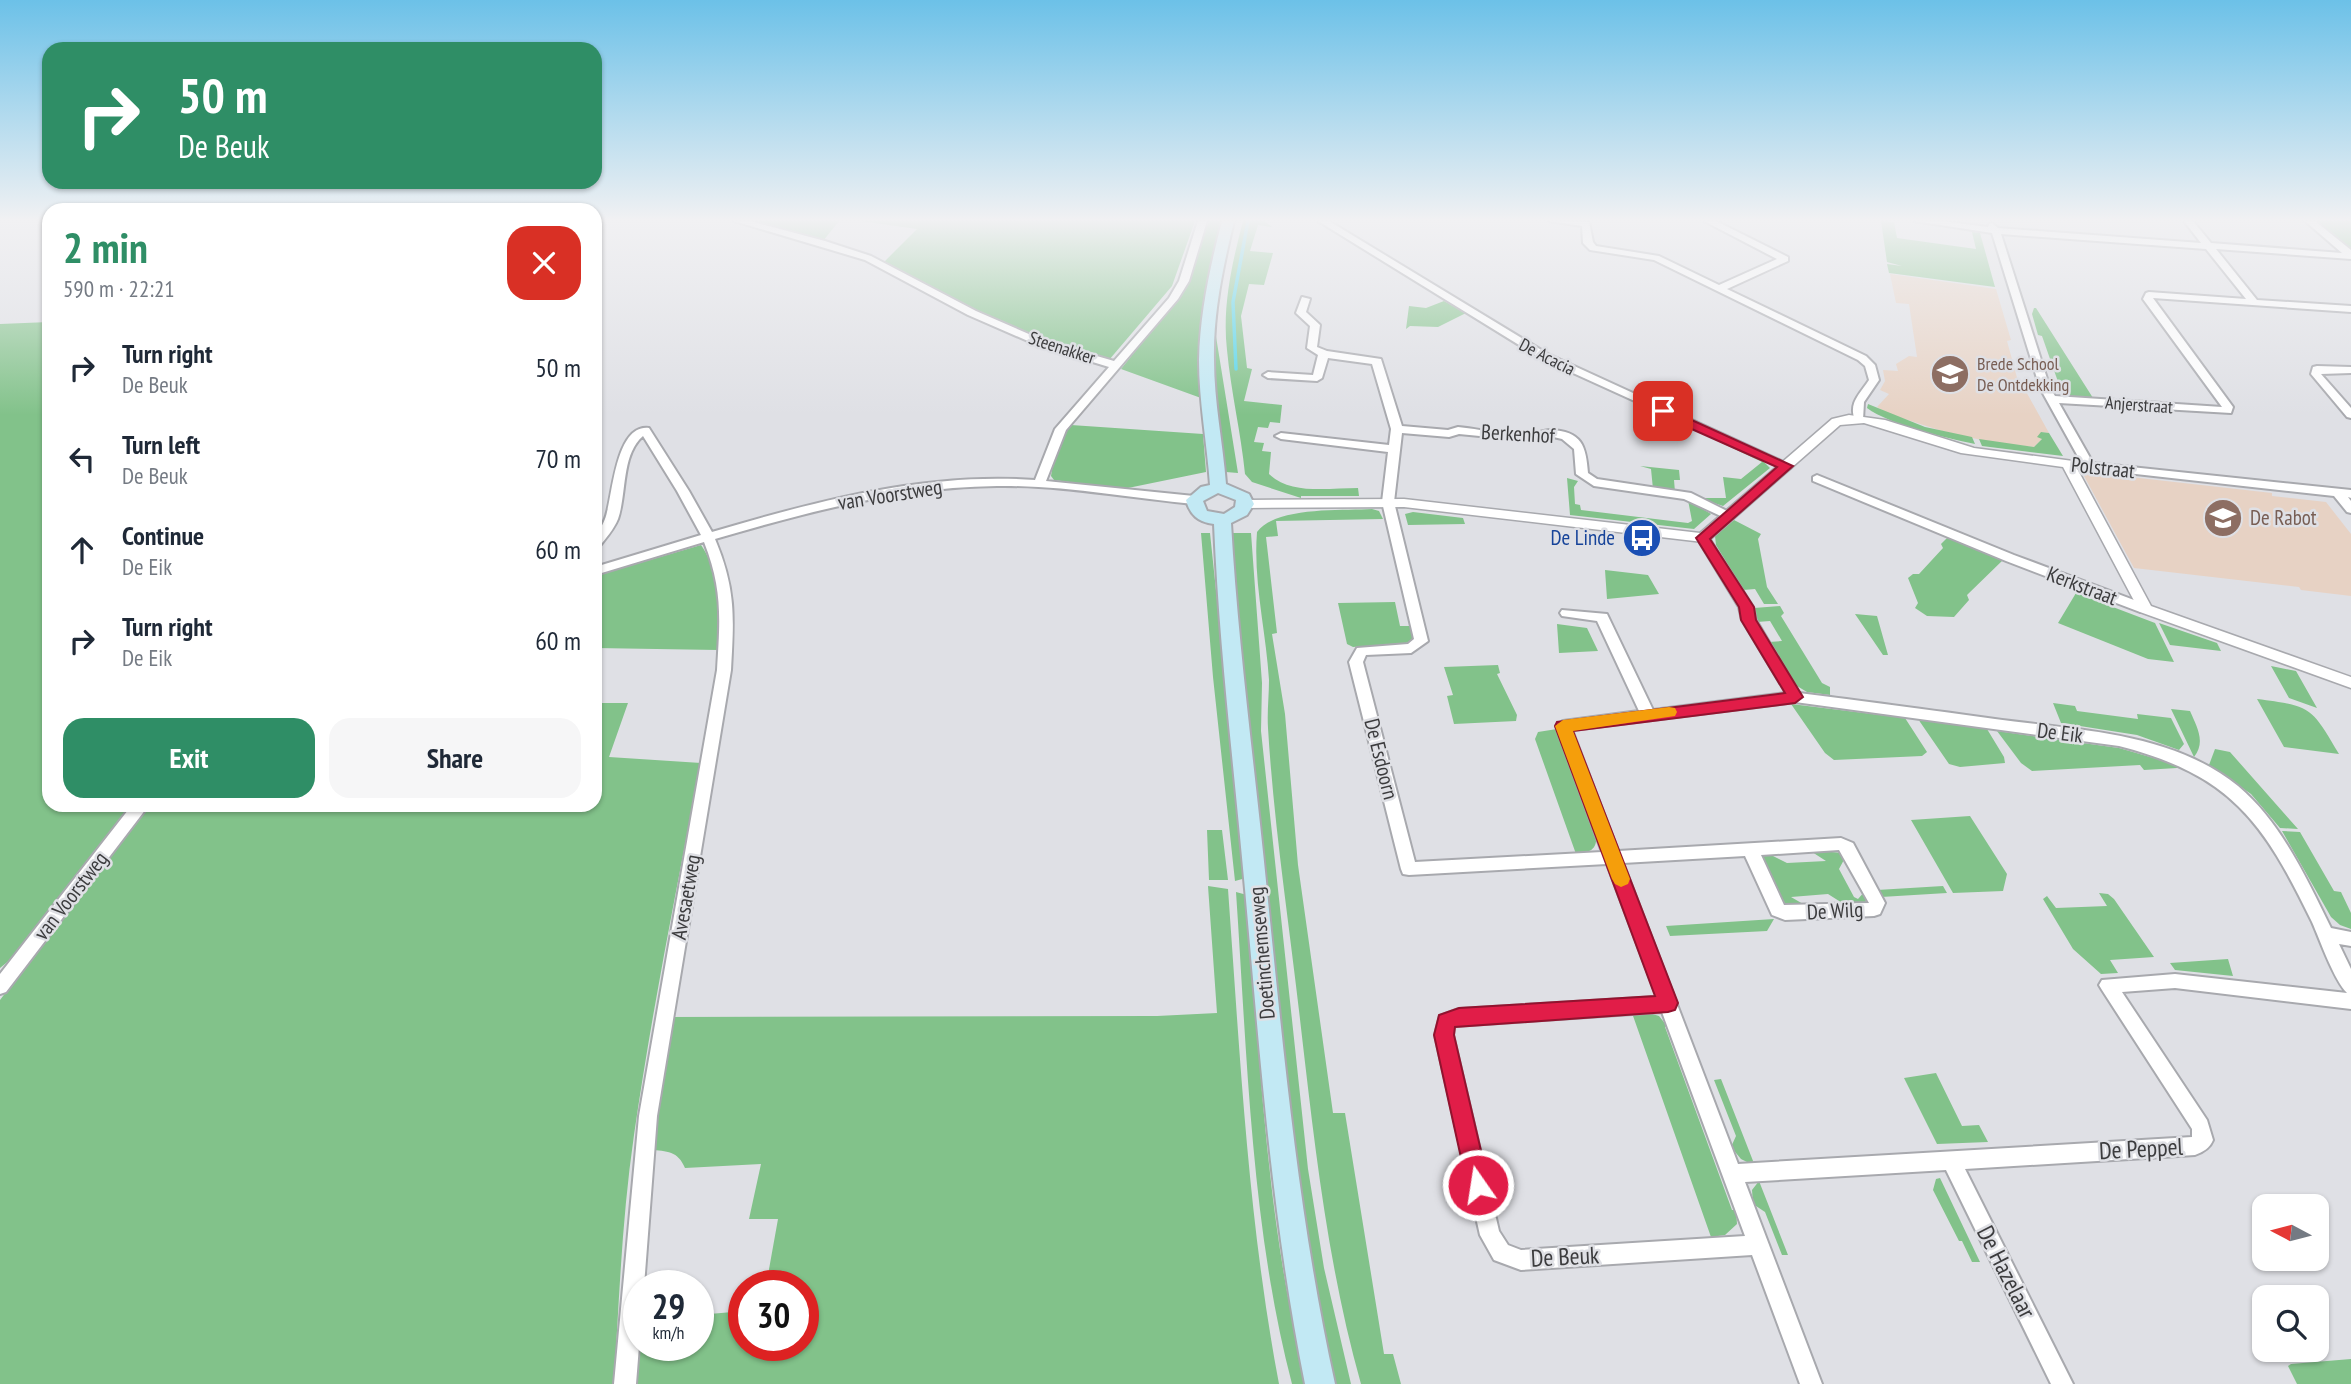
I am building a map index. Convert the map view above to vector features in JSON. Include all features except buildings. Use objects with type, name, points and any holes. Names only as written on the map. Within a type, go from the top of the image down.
[{"type":"main road","points":[[1212,286],[1207,334],[1207,380],[1217,488]]},
{"type":"main road","points":[[1217,488],[1237,492],[1246,503],[1243,511],[1222,520],[1200,514],[1194,508],[1194,500],[1198,494],[1217,488]]},
{"type":"main road","name":"Doetinchemseweg","points":[[1222,520],[1230,641],[1282,1179],[1303,1314],[1320,1384]]},
{"type":"street","name":"Steenakker","points":[[920,286],[972,313],[1041,343],[1115,365]]},
{"type":"street","points":[[1039,484],[1061,429],[1173,299],[1181,286]]},
{"type":"street","name":"De Acacia","points":[[1428,286],[1544,356],[1786,466]]},
{"type":"street","points":[[1246,503],[1388,502],[1703,538],[1836,422],[1859,418],[1857,402],[1874,380],[1873,371],[1866,361],[1715,286]]},
{"type":"street","points":[[1720,288],[1725,286]]},
{"type":"street","points":[[2012,286],[2051,399],[2089,466]]},
{"type":"street","points":[[2241,286],[2255,302],[2351,309]]},
{"type":"street","name":"Anjerstraat","points":[[2051,399],[2227,411],[2228,407],[2148,299],[2149,295],[2255,302]]},
{"type":"street","points":[[1305,299],[1301,313],[1315,325],[1312,348],[1324,355],[1377,361],[1397,429],[1388,502]]},
{"type":"street","points":[[1268,374],[1317,378],[1324,355]]},
{"type":"street","points":[[2351,370],[2317,369],[2316,374],[2351,415]]},
{"type":"street","name":"Polstraat","points":[[1859,418],[1877,421],[1958,448],[2068,464],[2351,494]]},
{"type":"street","name":"Berkenhof","points":[[1397,429],[1449,434],[1458,430],[1530,438],[1545,434],[1561,435],[1577,443],[1581,452],[1582,474],[1590,481],[1686,496],[1729,515]]},
{"type":"street","name":"Avesaetweg","points":[[602,534],[610,523],[630,445],[637,433],[645,430],[687,493],[708,538],[727,603],[724,670],[648,1116],[625,1384]]},
{"type":"street","points":[[1281,436],[1394,449]]},
{"type":"street","points":[[2068,464],[2144,609]]},
{"type":"street","name":"Kerkstraat","points":[[1817,479],[2010,558],[2351,683]]},
{"type":"street","name":"van Voorstweg","points":[[602,569],[814,507],[870,495],[972,483],[1039,484],[1194,500]]},
{"type":"street","points":[[2337,492],[2351,509]]},
{"type":"street","name":"De Esdoorn","points":[[1388,502],[1420,641],[1411,648],[1362,651],[1356,662],[1409,869],[1613,857]]},
{"type":"street","points":[[1703,538],[1746,607],[1749,620],[1795,697]]},
{"type":"street","points":[[1567,613],[1602,617],[1648,715]]},
{"type":"street","name":"De Eik","points":[[1613,857],[1563,726],[1795,697],[2119,741],[2169,755],[2196,767],[2235,792],[2265,827],[2325,934],[2351,987]]},
{"type":"street","name":"van Voorstweg","points":[[0,987],[136,812]]},
{"type":"street","name":"De Wilg","points":[[1613,857],[1841,844],[1847,847],[1877,903],[1874,909],[1784,913],[1778,910],[1751,851]]},
{"type":"street","points":[[1613,857],[1811,1384]]},
{"type":"street","points":[[2325,934],[2351,939]]},
{"type":"street","name":"De Peppel","points":[[1732,1174],[2200,1144],[2204,1134],[2200,1126],[2108,985],[2175,981],[2351,1001]]},
{"type":"street","name":"De Beuk","points":[[1668,1003],[1459,1017],[1446,1021],[1444,1035],[1490,1235],[1501,1253],[1521,1260],[1758,1245]]},
{"type":"street","name":"De Hazelaar","points":[[1951,1161],[2062,1384]]},
{"type":"shaded area","name":"Brede School De Ontdekking","points":[[1892,286],[1972,286],[1996,289],[2011,340],[2007,341],[2019,385],[2023,386],[2049,433],[2041,432],[2042,439],[2034,447],[1990,442],[1942,431],[1889,414],[1877,407],[1889,394],[1880,390],[1885,381],[1883,370],[1898,371],[1896,364],[1909,356],[1917,357],[1909,304],[1896,303]]},
{"type":"shaded area","name":"De Rabot","points":[[2086,472],[2272,493],[2272,496],[2326,502],[2351,534],[2351,596],[2301,590],[2299,587],[2134,568],[2084,476]]},
{"type":"green space","points":[[926,286],[1172,286],[1109,360],[1050,343],[965,306]]},
{"type":"green space","points":[[1186,286],[1207,286],[1200,351],[1201,398],[1121,369]]},
{"type":"green space","points":[[1229,286],[1249,286],[1241,316],[1247,368],[1252,369],[1244,401],[1282,405],[1280,423],[1270,422],[1268,428],[1258,427],[1254,442],[1264,443],[1262,451],[1271,452],[1269,474],[1278,481],[1299,488],[1358,488],[1359,496],[1301,498],[1252,482],[1245,474],[1229,366],[1226,318]]},
{"type":"green space","points":[[1444,301],[1466,313],[1438,327],[1410,326],[1406,329],[1409,306],[1426,308]]},
{"type":"green space","points":[[2034,308],[2093,398],[2063,396],[2042,336],[2038,335],[2032,314]]},
{"type":"green space","points":[[42,322],[42,812],[126,812],[11,959],[0,968],[0,324]]},
{"type":"green space","points":[[1214,324],[1238,473],[1226,472],[1217,398]]},
{"type":"green space","points":[[1868,404],[1925,427],[1972,437],[1975,444],[1890,420],[1867,408]]},
{"type":"green space","points":[[1071,425],[1203,434],[1206,472],[1123,489],[1054,480],[1051,476],[1055,455]]},
{"type":"green space","points":[[2041,432],[2049,433],[2063,456],[1982,446],[1979,439],[2034,447],[2042,439],[2037,437]]},
{"type":"green space","points":[[1709,437],[1760,458],[1770,468],[1723,506],[1699,498],[1726,498],[1723,477],[1741,479],[1762,462]]},
{"type":"green space","points":[[1640,466],[1679,470],[1680,480],[1674,480],[1675,492],[1653,489],[1651,469]]},
{"type":"green space","points":[[1567,478],[1578,481],[1574,487],[1575,504],[1580,505],[1581,510],[1688,523],[1692,521],[1688,500],[1711,514],[1694,529],[1570,515]]},
{"type":"green space","points":[[1372,509],[1379,511],[1383,519],[1276,521],[1278,536],[1266,537],[1277,633],[1272,634],[1285,714],[1298,865],[1333,1113],[1345,1113],[1384,1354],[1393,1354],[1401,1384],[1361,1384],[1331,1252],[1278,841],[1268,728],[1269,680],[1256,550],[1257,532],[1279,518],[1310,512]]},
{"type":"green space","points":[[1413,512],[1463,518],[1465,524],[1408,525],[1405,514]]},
{"type":"green space","points":[[1734,520],[1761,534],[1758,539],[1767,587],[1778,604],[1764,604],[1755,589],[1743,590],[1716,545],[1715,536]]},
{"type":"green space","points":[[1201,533],[1210,533],[1246,878],[1235,881],[1213,677]]},
{"type":"green space","points":[[1232,533],[1251,533],[1262,683],[1261,731],[1308,1169],[1324,1268],[1351,1384],[1335,1384],[1306,1256],[1241,654]]},
{"type":"green space","points":[[1949,536],[2004,559],[1967,595],[1969,600],[1954,617],[1927,616],[1915,608],[1918,603],[1908,578],[1919,574],[1943,548],[1941,544]]},
{"type":"green space","points":[[701,545],[713,569],[716,582],[719,609],[718,650],[602,648],[602,574]]},
{"type":"green space","points":[[1605,570],[1648,575],[1659,594],[1607,599]]},
{"type":"green space","points":[[2076,593],[2155,623],[2174,662],[2148,659],[2058,623]]},
{"type":"green space","points":[[1395,602],[1400,626],[1412,626],[1412,640],[1404,644],[1353,647],[1347,644],[1338,603]]},
{"type":"green space","points":[[1780,606],[1784,613],[1781,616],[1822,683],[1830,687],[1830,695],[1807,692],[1797,686],[1769,642],[1782,641],[1770,621],[1757,622],[1754,608]]},
{"type":"green space","points":[[1855,614],[1877,616],[1888,655],[1883,655]]},
{"type":"green space","points":[[2159,623],[2217,643],[2221,651],[2170,645]]},
{"type":"green space","points":[[1557,624],[1587,628],[1598,651],[1559,653]]},
{"type":"green space","points":[[1498,665],[1500,673],[1497,674],[1517,715],[1516,721],[1454,724],[1447,696],[1453,695],[1444,667]]},
{"type":"green space","points":[[2271,666],[2296,671],[2317,708],[2289,698]]},
{"type":"green space","points":[[2257,699],[2289,704],[2308,712],[2322,727],[2339,754],[2284,747]]},
{"type":"green space","points":[[602,703],[628,703],[609,757],[701,763],[657,995],[634,1135],[624,1228],[614,1384],[0,1384],[0,1000],[143,812],[602,812]]},
{"type":"green space","points":[[2053,703],[2075,706],[2077,711],[2138,719],[2137,714],[2171,718],[2184,744],[2179,750],[2137,735],[2061,723]]},
{"type":"green space","points":[[1791,704],[1905,718],[1927,752],[1922,756],[1834,760],[1825,753]]},
{"type":"green space","points":[[2171,709],[2190,711],[2200,740],[2194,757]]},
{"type":"green space","points":[[1918,719],[1987,729],[2005,763],[1960,767],[1949,764]]},
{"type":"green space","points":[[1557,729],[1596,835],[1594,847],[1584,853],[1576,854],[1535,739],[1538,732]]},
{"type":"green space","points":[[1997,731],[2119,748],[2178,765],[2177,768],[2144,770],[2140,765],[2032,771],[2021,763]]},
{"type":"green space","points":[[2215,749],[2230,752],[2298,829],[2280,828],[2251,794],[2209,765]]},
{"type":"green space","points":[[1970,816],[2007,874],[2003,891],[1953,893],[1911,820]]},
{"type":"green space","points":[[1207,830],[1222,830],[1228,880],[1209,880]]},
{"type":"green space","points":[[2282,831],[2300,832],[2334,891],[2341,892],[2351,913],[2351,929],[2340,925],[2331,917]]},
{"type":"green space","points":[[1809,850],[1843,853],[1846,856],[1839,869],[1854,897],[1858,899],[1865,891],[1865,904],[1847,906],[1828,894],[1791,897],[1810,908],[1785,906],[1758,853],[1767,853],[1787,863],[1826,861]]},
{"type":"green space","points":[[1208,886],[1228,889],[1252,1200],[1279,1384],[631,1384],[636,1361],[714,1361],[714,1314],[728,1312],[728,1361],[819,1361],[819,1270],[769,1270],[778,1219],[749,1219],[761,1164],[685,1168],[675,1155],[650,1150],[667,1017],[1157,1016],[1217,1013]]},
{"type":"green space","points":[[1943,886],[1947,893],[1881,897],[1877,890]]},
{"type":"green space","points":[[1236,892],[1247,895],[1273,1202],[1293,1324],[1307,1384],[1292,1384],[1278,1325],[1259,1202]]},
{"type":"green space","points":[[2099,893],[2108,894],[2114,899],[2154,957],[2110,960],[2118,973],[2101,974],[2073,949],[2043,899],[2047,896],[2056,908],[2107,906]]},
{"type":"green space","points":[[1774,919],[1767,931],[1670,936],[1666,926]]},
{"type":"green space","points":[[2228,959],[2233,976],[2175,970],[2170,963]]},
{"type":"green space","points":[[1646,1012],[1659,1016],[1667,1026],[1665,1027],[1732,1210],[1736,1210],[1737,1224],[1725,1235],[1711,1237],[1632,1013]]},
{"type":"green space","points":[[1936,1073],[1962,1126],[1979,1125],[1988,1142],[1937,1144],[1904,1078]]},
{"type":"green space","points":[[1721,1079],[1755,1166],[1741,1159],[1731,1147],[1736,1136],[1714,1080]]},
{"type":"green space","points":[[1940,1178],[1980,1262],[1972,1262],[1933,1190],[1936,1179]]},
{"type":"green space","points":[[1759,1181],[1788,1255],[1782,1255],[1765,1212],[1753,1204],[1752,1190]]},
{"type":"green space","points":[[2351,1359],[2351,1384],[2297,1384],[2288,1366],[2291,1364]]},
{"type":"waterway","points":[[1236,286],[1233,302],[1236,369]]},
{"type":"slow traffic","points":[[1621,879],[1563,726],[1669,712]]},
{"type":"place","name":"Brede School De Ontdekking","points":[[1950,374]]},
{"type":"place","name":"De Rabot","points":[[2223,518]]},
{"type":"place","name":"De Linde","points":[[1642,538]]},
{"type":"route","points":[[1478,1185],[1444,1035],[1446,1021],[1459,1017],[1668,1003],[1563,726],[1795,697],[1749,620],[1746,607],[1703,538],[1786,466],[1663,411]]}]
